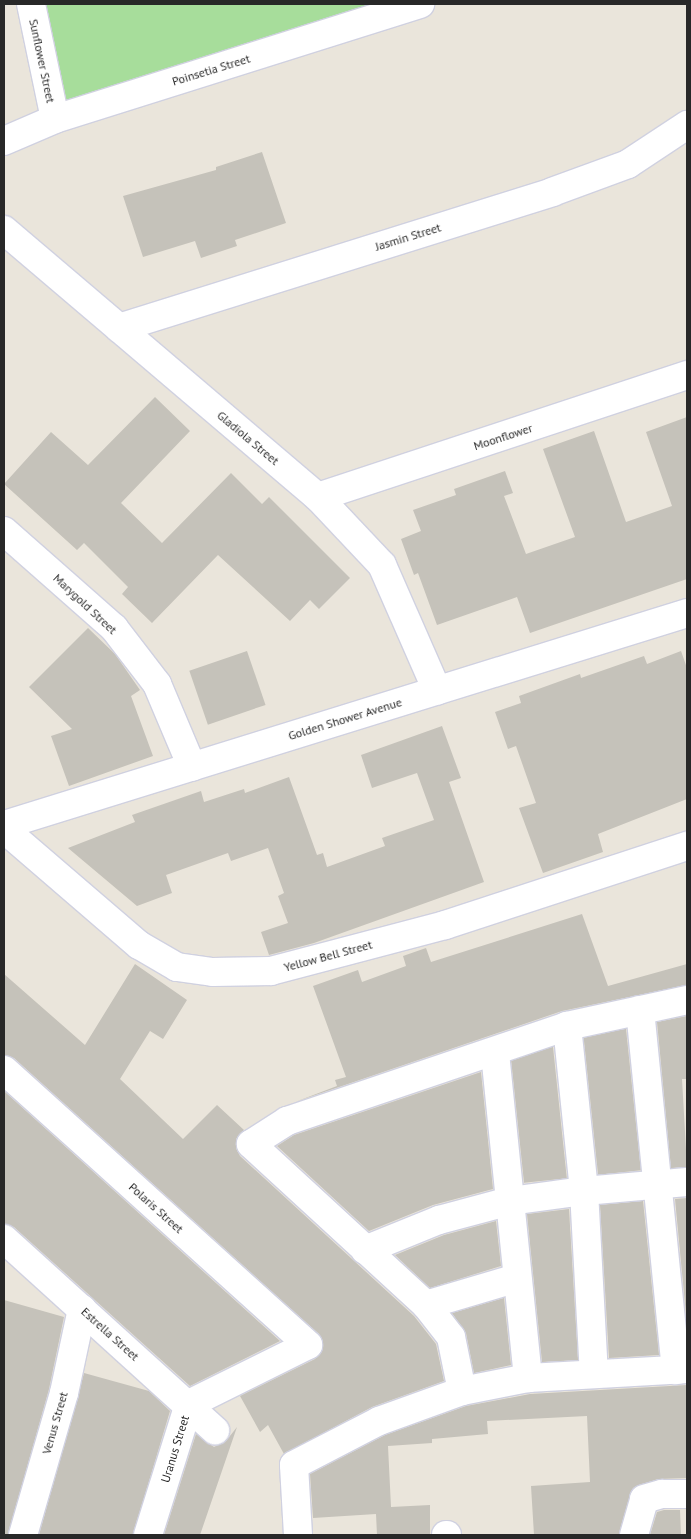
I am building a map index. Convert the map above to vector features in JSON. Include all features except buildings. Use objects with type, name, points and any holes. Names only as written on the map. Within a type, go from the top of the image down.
[{"type":"street","name":"Sunflower Street","points":[[31,4],[55,119]]},
{"type":"street","name":"Poinsetia Street","points":[[4,141],[55,119],[420,4]]},
{"type":"street","name":"Jasmin Street","points":[[119,328],[552,192],[628,164],[687,125]]},
{"type":"street","name":"Gladiola Street","points":[[4,230],[318,498],[382,565],[437,690]]},
{"type":"street","name":"Moonflower","points":[[318,498],[687,375]]},
{"type":"street","name":"Marygold Street","points":[[4,531],[114,628],[157,684],[192,767]]},
{"type":"street","name":"Golden Shower Avenue","points":[[4,825],[687,613]]},
{"type":"street","name":"Yellow Bell Street","points":[[4,829],[139,945],[177,967],[213,972],[271,971],[435,928],[687,846]]},
{"type":"street","points":[[462,1391],[451,1337],[426,1305],[364,1250],[251,1144],[276,1125],[567,1026],[687,1000]]},
{"type":"street","points":[[298,1535],[294,1465],[379,1420],[462,1391],[528,1378],[682,1369],[657,1185],[640,1010]]},
{"type":"street","points":[[567,1026],[584,1191],[594,1373]]},
{"type":"street","points":[[494,1052],[528,1378]]},
{"type":"street","name":"Polaris Street","points":[[4,1070],[308,1345]]},
{"type":"street","points":[[364,1250],[439,1220],[510,1201],[584,1191],[687,1182]]},
{"type":"street","name":"Estrella Street","points":[[4,1239],[189,1404],[215,1430]]},
{"type":"street","points":[[426,1305],[517,1278]]},
{"type":"street","name":"Venus Street","points":[[23,1535],[64,1393],[82,1309]]},
{"type":"street","name":"Uranus Street","points":[[148,1535],[189,1404],[308,1345]]},
{"type":"street","points":[[634,1535],[644,1499],[662,1494],[687,1494]]},
{"type":"green space","points":[[39,4],[385,4],[60,107]]}]
